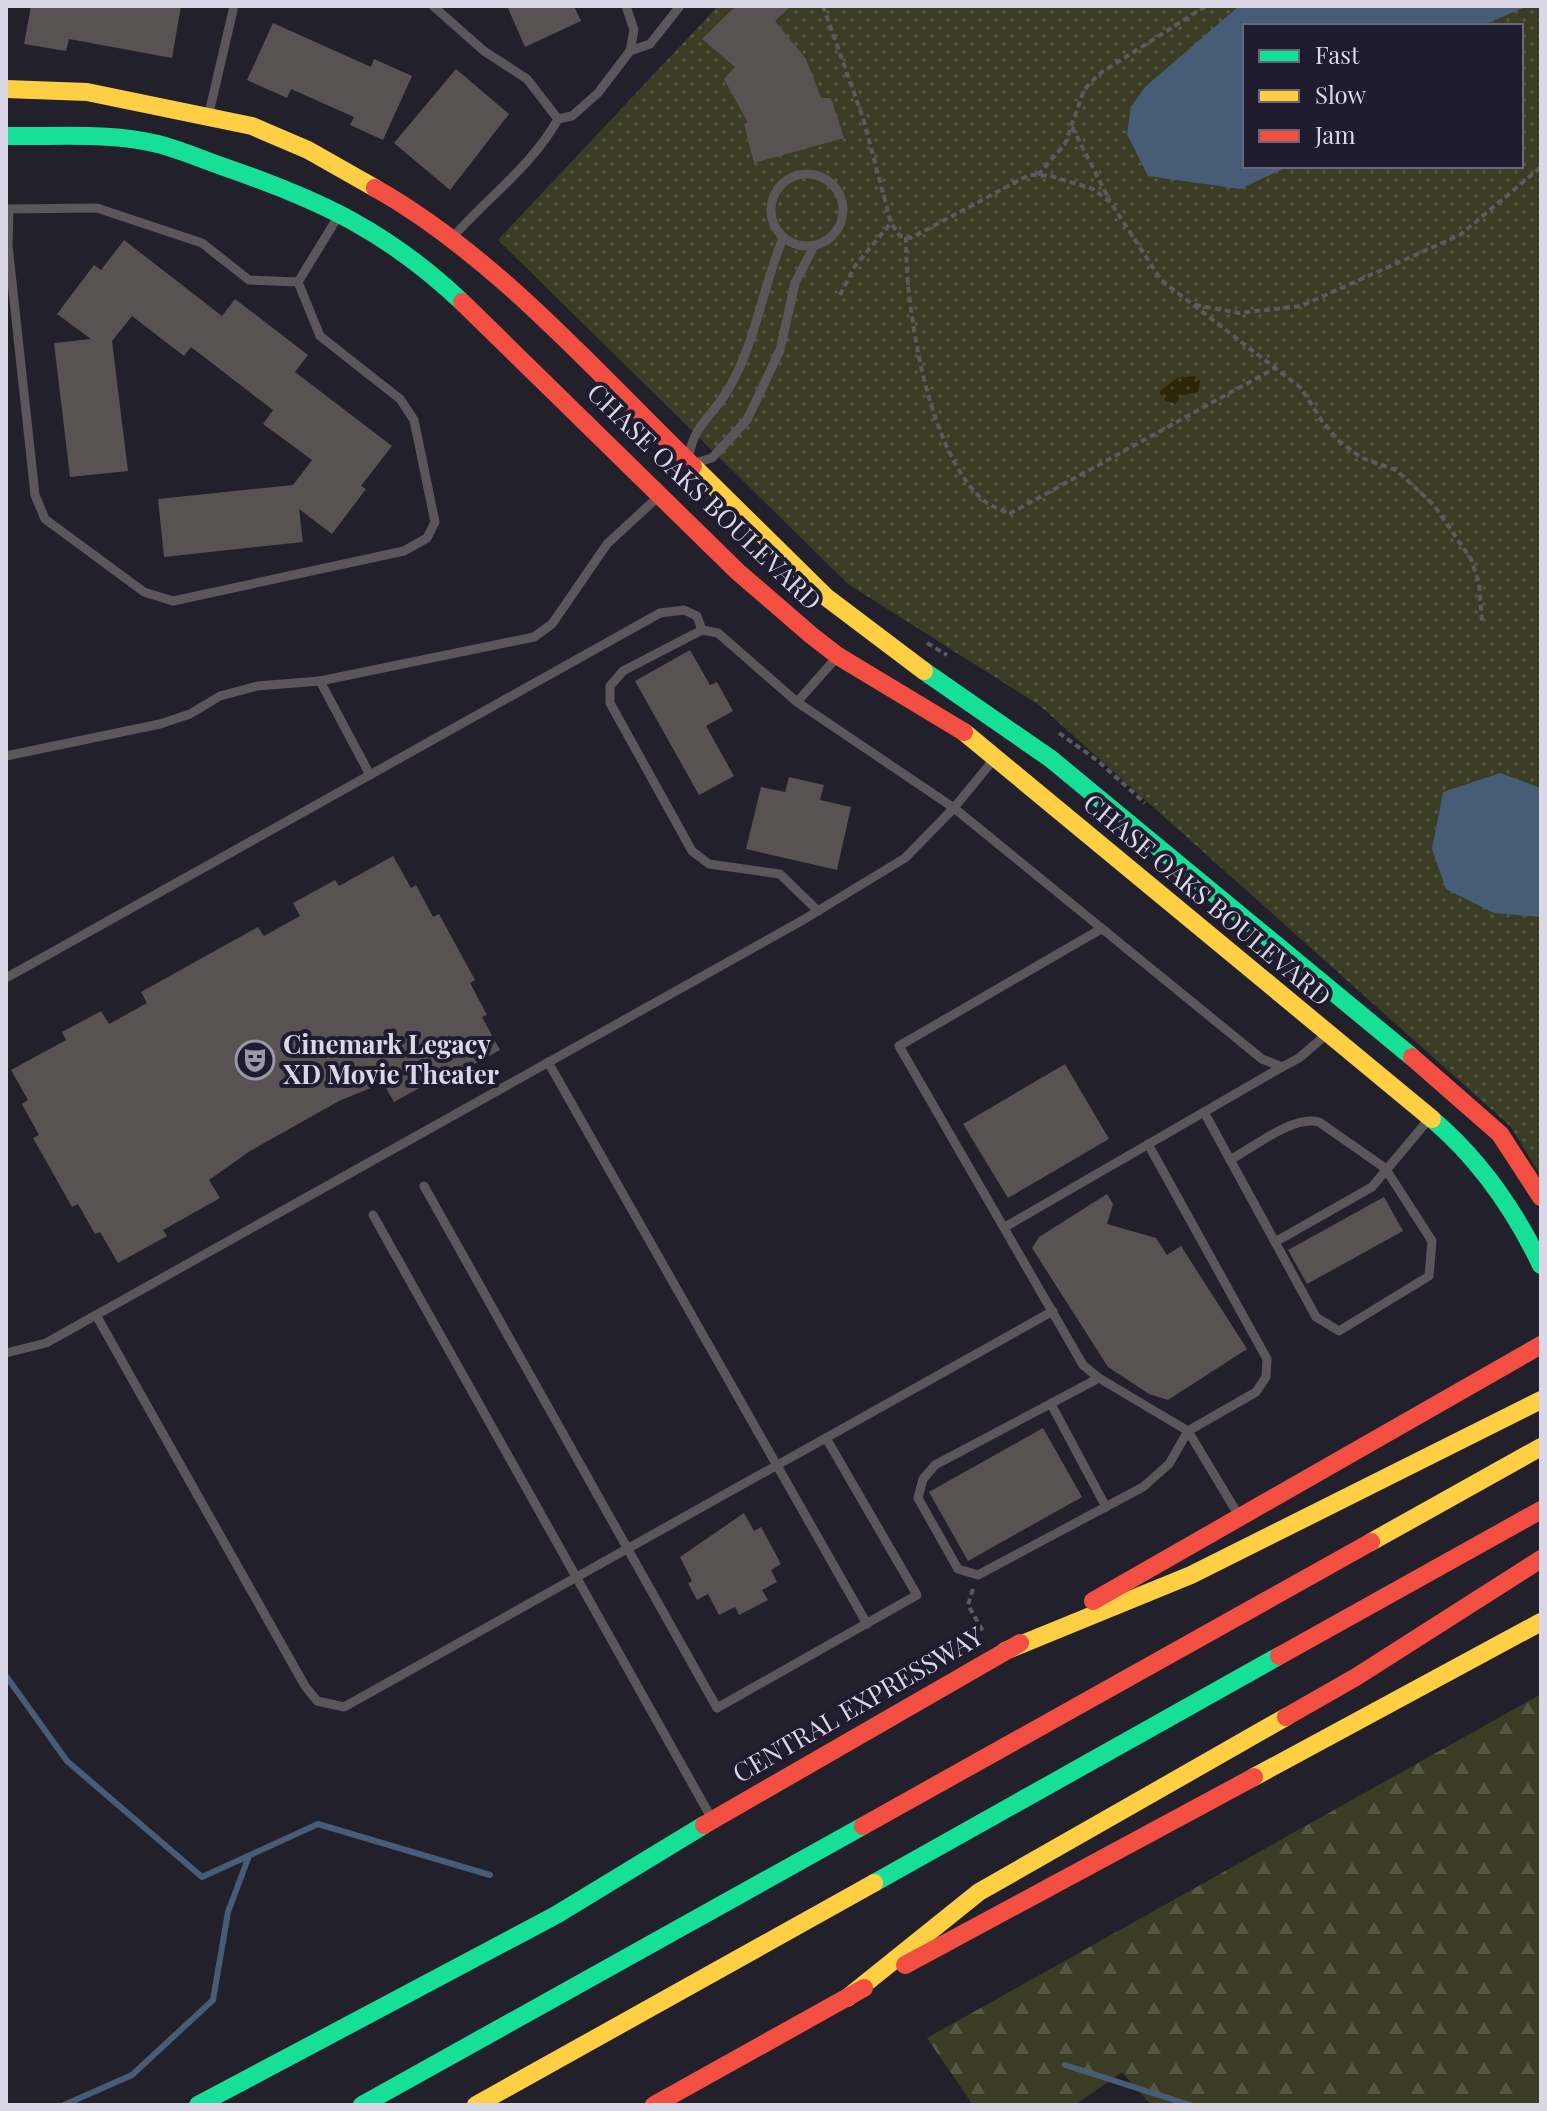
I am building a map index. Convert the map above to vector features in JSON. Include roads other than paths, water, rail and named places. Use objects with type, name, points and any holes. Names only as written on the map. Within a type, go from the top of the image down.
[{"type":"main road","name":"CHASE OAKS BOULEVARD","points":[[6,89],[87,92],[201,136],[341,212],[429,271],[674,479],[919,668],[1014,732],[1353,1007],[1500,1134],[1541,1197]]},
{"type":"main road","name":"CHASE OAKS BOULEVARD","points":[[6,136],[100,137],[157,144],[252,126],[362,178],[425,216],[539,316],[674,479],[738,572],[838,656],[950,722],[996,756],[1327,1034],[1431,1116],[1456,1139],[1521,1223],[1541,1265]]},
{"type":"main road","points":[[341,212],[362,178]]},
{"type":"main road","points":[[996,756],[1014,732]]},
{"type":"main road","points":[[1327,1034],[1353,1007]]},
{"type":"main road","name":"CENTRAL EXPRESSWAY","points":[[198,2105],[556,1915],[712,1819],[1541,1345]]},
{"type":"main road","points":[[1005,1651],[1191,1575],[1391,1472],[1541,1400]]},
{"type":"main road","points":[[362,2105],[1541,1447]]},
{"type":"main road","points":[[476,2105],[1541,1510]]},
{"type":"main road","points":[[847,1998],[979,1892],[1356,1677],[1541,1559]]},
{"type":"main road","points":[[654,2105],[1541,1622]]},
{"type":"lane","points":[[201,136],[234,6]]},
{"type":"lane","points":[[433,6],[484,51],[527,79],[558,119]]},
{"type":"lane","points":[[452,237],[544,144],[558,119],[572,116],[598,93],[630,51],[634,30],[626,6]]},
{"type":"lane","points":[[630,51],[650,44],[680,6]]},
{"type":"lane","points":[[796,175],[820,176],[840,195],[843,211],[840,227],[829,239],[814,246],[798,246],[783,238],[771,215],[776,190],[796,175]]},
{"type":"lane","points":[[97,208],[202,243],[249,280],[298,282],[320,336],[400,399],[414,420],[435,522],[427,538],[404,551],[173,601],[144,592],[45,519],[35,495],[8,245],[7,210],[97,208]]},
{"type":"lane","points":[[298,282],[341,212]]},
{"type":"lane","points":[[674,479],[692,435],[723,398],[745,358],[770,270],[783,238]]},
{"type":"lane","points":[[6,756],[160,724],[190,714],[220,696],[257,686],[320,681],[534,637],[552,624],[607,544],[674,479],[712,458],[747,420],[780,350],[795,283],[814,246]]},
{"type":"lane","points":[[6,978],[660,613],[684,610],[697,616],[702,630]]},
{"type":"lane","points":[[818,911],[780,874],[709,864],[692,851],[610,703],[610,686],[623,671],[702,630],[718,633],[797,702],[954,808],[1262,1059],[1282,1067]]},
{"type":"lane","points":[[797,702],[838,656]]},
{"type":"lane","points":[[320,681],[370,775]]},
{"type":"lane","points":[[6,1353],[46,1343],[818,911],[905,858],[954,808],[996,756]]},
{"type":"lane","points":[[1101,929],[899,1046],[1083,1365],[1099,1378],[1188,1431],[1240,1518]]},
{"type":"lane","points":[[1005,1227],[1299,1058],[1327,1034]]},
{"type":"lane","points":[[548,1062],[867,1624]]},
{"type":"lane","points":[[1204,1112],[1230,1160],[1316,1317],[1339,1331],[1429,1276],[1432,1241],[1385,1168],[1337,1133],[1309,1119],[1230,1160]]},
{"type":"lane","points":[[1275,1242],[1372,1187],[1431,1116]]},
{"type":"lane","points":[[1099,1378],[935,1465],[923,1479],[918,1498],[958,1569],[978,1575],[1143,1487],[1169,1464],[1188,1431],[1256,1392],[1266,1377],[1267,1359],[1148,1144]]},
{"type":"lane","points":[[424,1186],[717,1708],[917,1595],[826,1438]]},
{"type":"lane","points":[[373,1215],[712,1819]]},
{"type":"lane","points":[[96,1315],[305,1686],[317,1701],[344,1707],[1053,1311]]},
{"type":"lane","points":[[1051,1404],[1106,1507]]},
{"type":"water","points":[[1239,6],[1528,6],[1486,24],[1243,24],[1243,168],[1285,168],[1240,189],[1148,176],[1127,134],[1131,107],[1145,87]]},
{"type":"water","points":[[1500,773],[1541,788],[1541,917],[1494,913],[1446,889],[1432,849],[1443,792]]},
{"type":"waterway","points":[[6,1676],[67,1761],[202,1877],[318,1824],[490,1875]]},
{"type":"waterway","points":[[64,2105],[132,2075],[213,2000],[228,1912],[249,1856]]},
{"type":"waterway","points":[[1065,2065],[1190,2105]]},
{"type":"place","name":"Cinemark Legacy XD Movie Theater","points":[[255,1060]]}]
